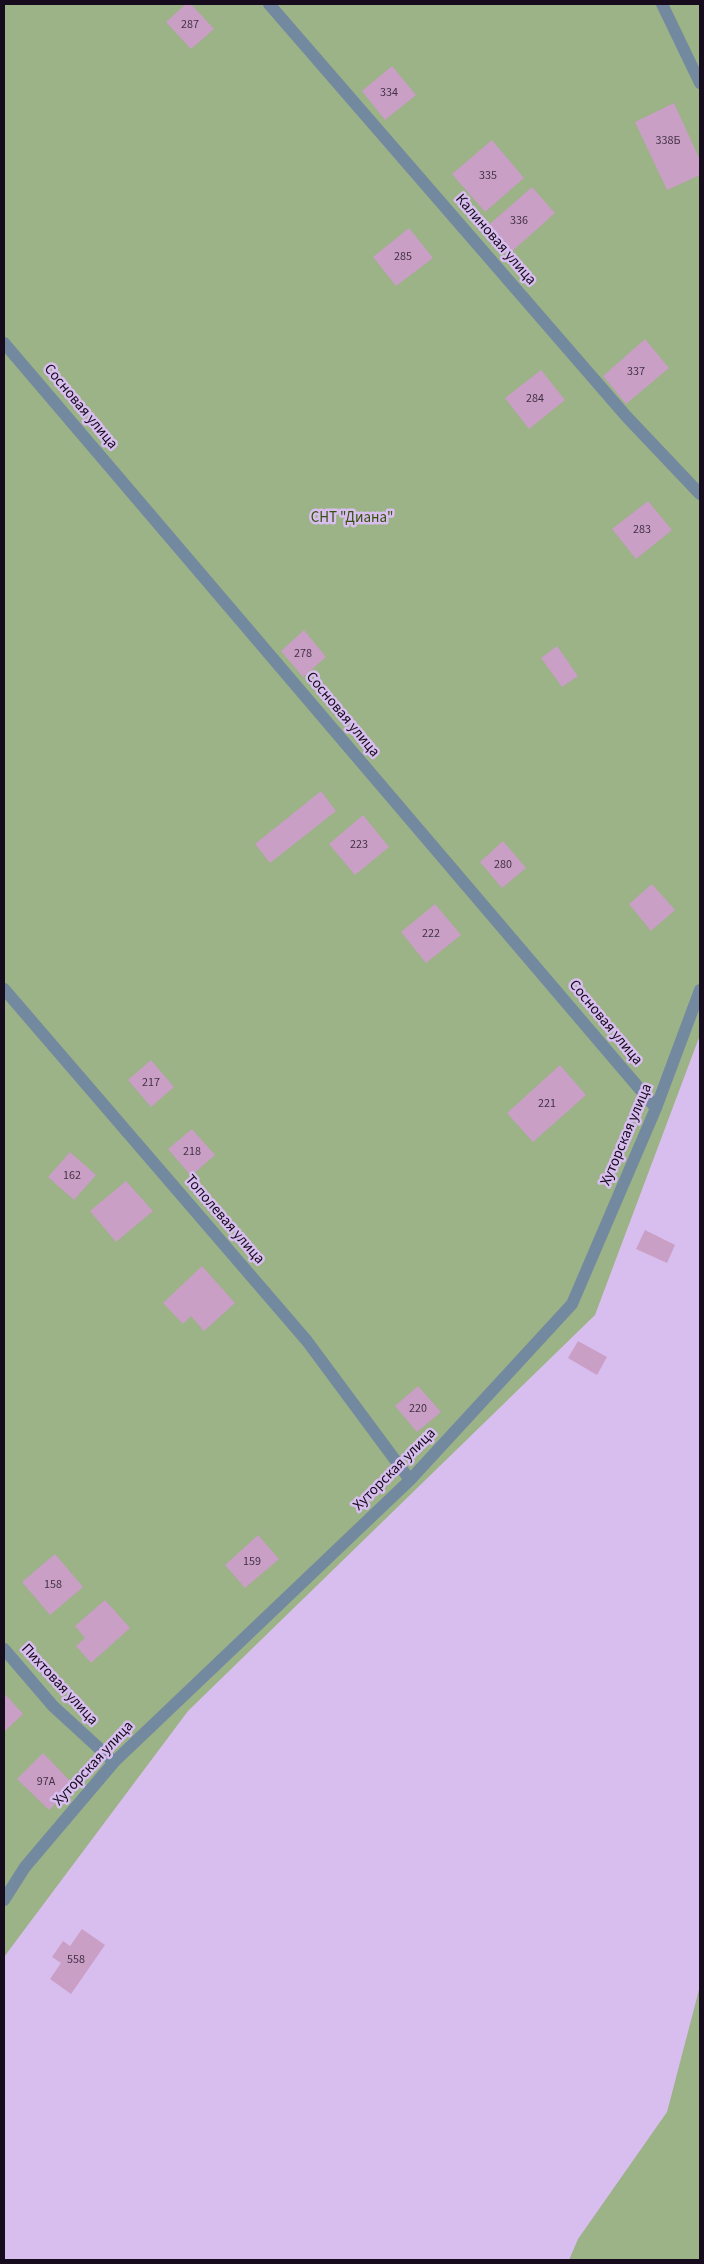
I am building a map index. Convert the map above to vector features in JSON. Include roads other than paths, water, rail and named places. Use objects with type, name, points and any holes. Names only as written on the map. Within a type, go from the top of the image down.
[{"type":"street","name":"Калиновая улица","points":[[269,4],[626,416],[700,494]]},
{"type":"street","points":[[662,4],[700,83]]},
{"type":"street","name":"Сосновая улица","points":[[4,343],[656,1108]]},
{"type":"street","name":"Тополевая улица","points":[[4,989],[307,1341],[410,1480]]},
{"type":"street","name":"Хуторская улица","points":[[4,1900],[24,1867],[114,1762],[410,1480],[572,1304],[656,1108],[700,990]]},
{"type":"street","name":"Пихтовая улица","points":[[4,1649],[53,1706],[114,1762]]},
{"type":"park label","name":"СНТ \"Диана\"","points":[[352,519]]}]
